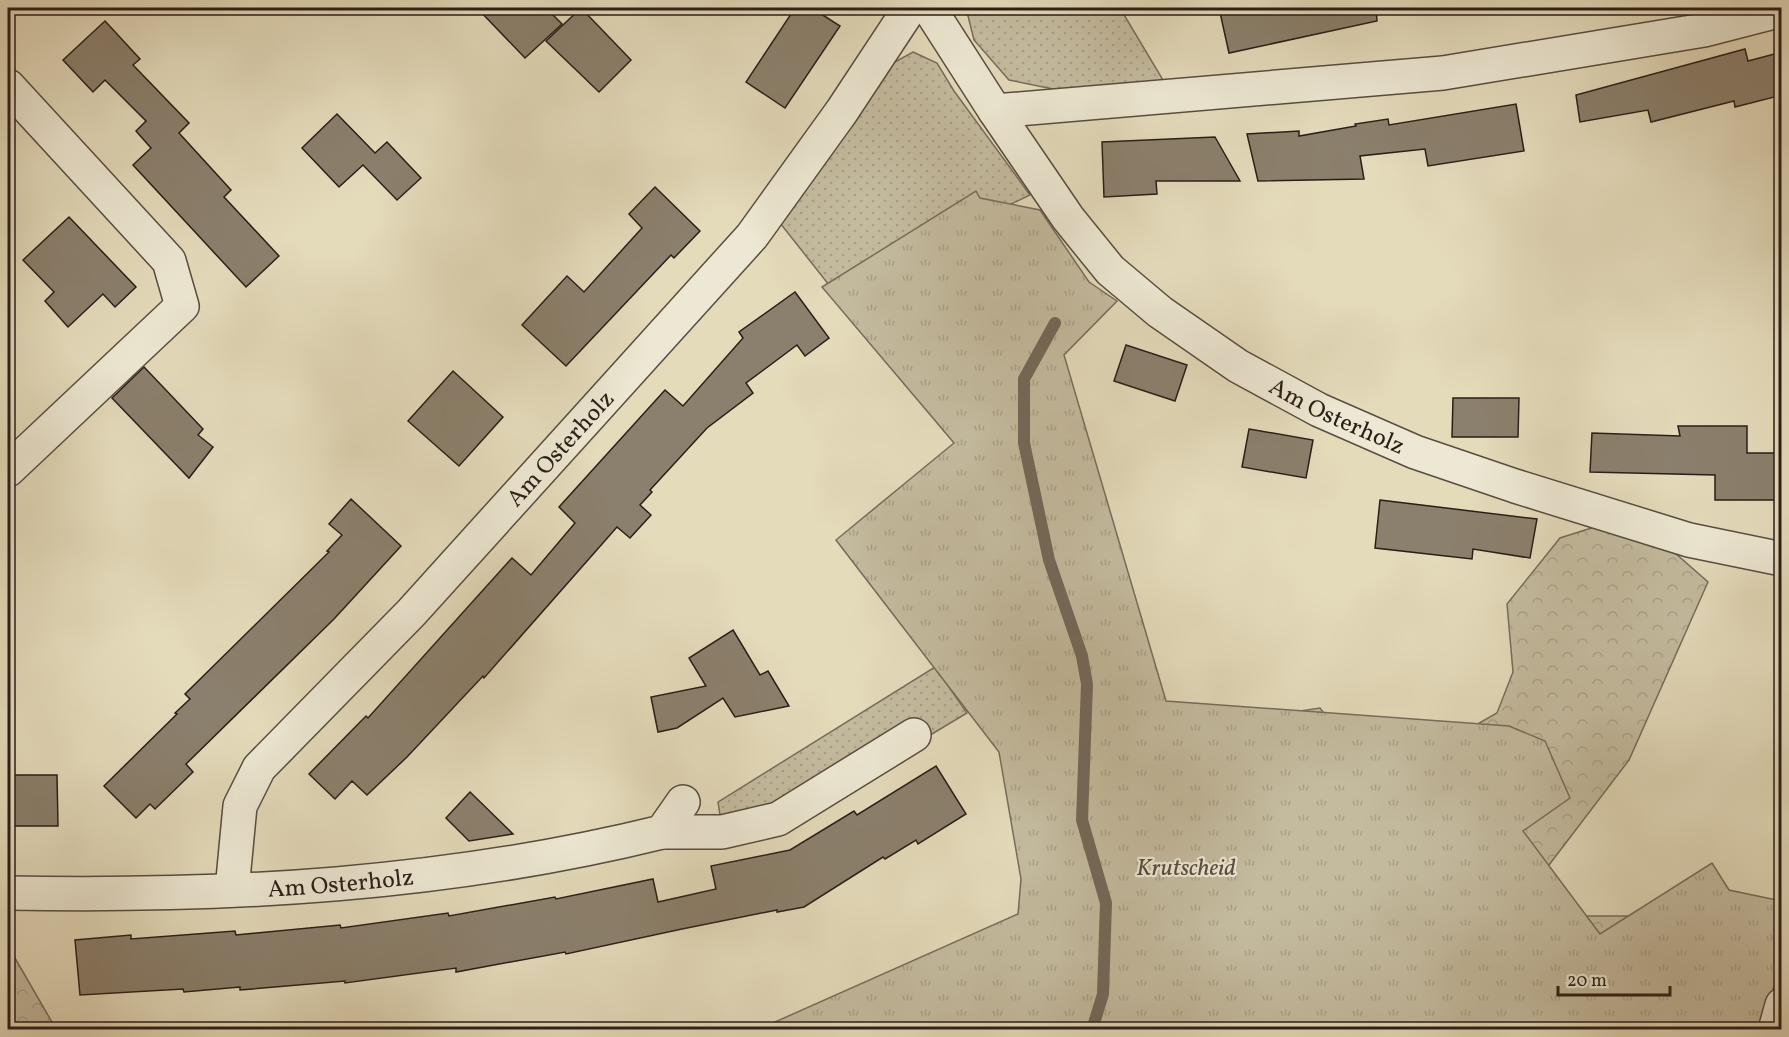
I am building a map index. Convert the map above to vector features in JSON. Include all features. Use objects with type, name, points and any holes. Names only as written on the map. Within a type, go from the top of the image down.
[{"type":"street","name":"Am Osterholz","points":[[232,890],[240,806],[260,768],[411,613],[752,236],[842,111],[910,8]]},
{"type":"street","name":"Am Osterholz","points":[[929,8],[995,111],[1068,218],[1110,270],[1160,312],[1238,366],[1319,410],[1415,452],[1689,540],[1782,559]]},
{"type":"street","points":[[995,111],[1443,73],[1704,30],[1782,10]]},
{"type":"street","points":[[8,86],[169,261],[182,306],[8,470]]},
{"type":"street","name":"Am Osterholz","points":[[8,893],[109,895],[330,885],[457,872],[597,848],[662,832],[722,832],[778,819],[914,735]]},
{"type":"street","points":[[662,832],[683,802]]},
{"type":"street","points":[[1775,1029],[1782,1005]]},
{"type":"green space","points":[[966,8],[1120,8],[1166,85],[1058,90],[1009,80],[974,40]]},
{"type":"green space","points":[[913,52],[937,63],[954,91],[1030,195],[833,290],[780,223],[893,63]]},
{"type":"green space","name":"Krutscheid","points":[[976,191],[980,198],[1040,210],[1089,282],[1117,301],[1064,355],[1166,701],[1509,726],[1545,741],[1570,798],[1523,831],[1600,934],[1712,863],[1729,890],[1781,901],[1781,958],[1763,1029],[757,1030],[1018,914],[1021,879],[999,752],[836,540],[954,443],[822,287]]},
{"type":"green space","points":[[1604,524],[1659,539],[1708,582],[1629,760],[1549,865],[1563,916],[1631,916],[1670,954],[971,1030],[1149,734],[1320,708],[1360,761],[1411,762],[1497,713],[1513,672],[1507,604],[1560,538]]},
{"type":"green space","points":[[935,667],[967,713],[922,740],[773,811],[721,821],[718,802]]},
{"type":"green space","points":[[8,946],[56,1029],[8,1029]]},
{"type":"building","points":[[477,8],[546,8],[562,24],[525,58]]},
{"type":"building","points":[[581,8],[631,60],[599,92],[546,41]]},
{"type":"building","points":[[795,8],[812,8],[840,26],[785,108],[746,82]]},
{"type":"building","points":[[1219,8],[1376,8],[1377,21],[1229,53]]},
{"type":"building","points":[[105,21],[140,59],[133,65],[189,123],[179,133],[231,190],[224,197],[279,256],[246,287],[133,165],[151,148],[136,131],[146,121],[105,80],[93,92],[63,60]]},
{"type":"building","points":[[1745,49],[1748,61],[1782,52],[1782,95],[1735,107],[1734,101],[1651,122],[1648,110],[1580,122],[1576,95]]},
{"type":"building","points":[[1516,104],[1524,151],[1428,166],[1425,149],[1360,156],[1364,179],[1258,181],[1247,134],[1299,131],[1299,136],[1388,119],[1389,125]]},
{"type":"building","points":[[337,114],[375,153],[387,142],[421,178],[397,200],[363,165],[339,187],[302,148]]},
{"type":"building","points":[[1215,137],[1240,181],[1156,181],[1157,194],[1104,197],[1102,142]]},
{"type":"building","points":[[655,187],[700,231],[674,258],[671,255],[566,366],[522,325],[567,276],[584,292],[642,228],[629,214]]},
{"type":"building","points":[[69,217],[136,287],[115,307],[103,294],[68,327],[45,301],[54,292],[23,260]]},
{"type":"building","points":[[795,292],[829,338],[805,356],[797,345],[746,383],[753,393],[707,428],[650,490],[652,492],[640,505],[651,515],[630,538],[617,527],[484,678],[483,676],[407,757],[367,795],[352,781],[335,799],[309,774],[366,716],[368,718],[512,558],[531,575],[575,523],[559,507],[665,390],[683,406],[743,338],[739,332]]},
{"type":"building","points":[[1126,345],[1187,365],[1175,401],[1114,381]]},
{"type":"building","points":[[144,367],[203,429],[198,435],[213,447],[189,478],[112,398]]},
{"type":"building","points":[[453,371],[503,417],[459,466],[408,421]]},
{"type":"building","points":[[1453,398],[1519,398],[1518,437],[1452,437]]},
{"type":"building","points":[[1678,426],[1747,426],[1747,453],[1782,453],[1782,500],[1715,500],[1715,475],[1590,472],[1592,433],[1680,436]]},
{"type":"building","points":[[1249,429],[1313,440],[1306,478],[1242,467]]},
{"type":"building","points":[[351,499],[401,546],[334,619],[186,764],[193,772],[155,809],[150,804],[136,818],[104,786],[177,714],[175,713],[190,699],[185,694],[329,552],[327,551],[342,535],[329,524]]},
{"type":"building","points":[[1380,500],[1537,519],[1530,558],[1473,549],[1472,559],[1375,548]]},
{"type":"building","points":[[733,630],[760,675],[768,671],[789,706],[735,717],[723,698],[677,728],[658,732],[651,697],[706,686],[689,658]]},
{"type":"building","points":[[936,766],[966,814],[918,844],[916,840],[885,859],[883,857],[804,907],[777,912],[777,910],[566,954],[565,952],[456,972],[456,968],[345,983],[345,981],[240,990],[240,987],[184,992],[183,989],[80,995],[75,940],[131,935],[131,939],[235,931],[236,935],[340,925],[341,928],[448,913],[449,916],[555,897],[556,899],[653,879],[658,902],[716,889],[711,866],[790,850],[854,811],[857,815]]},
{"type":"building","points":[[8,775],[57,775],[58,826],[8,826]]},
{"type":"building","points":[[470,792],[513,834],[469,841],[446,818]]},
{"type":"waterway","points":[[1055,323],[1024,379],[1024,443],[1049,560],[1082,656],[1087,684],[1082,820],[1106,903],[1103,994],[1092,1030]]}]
